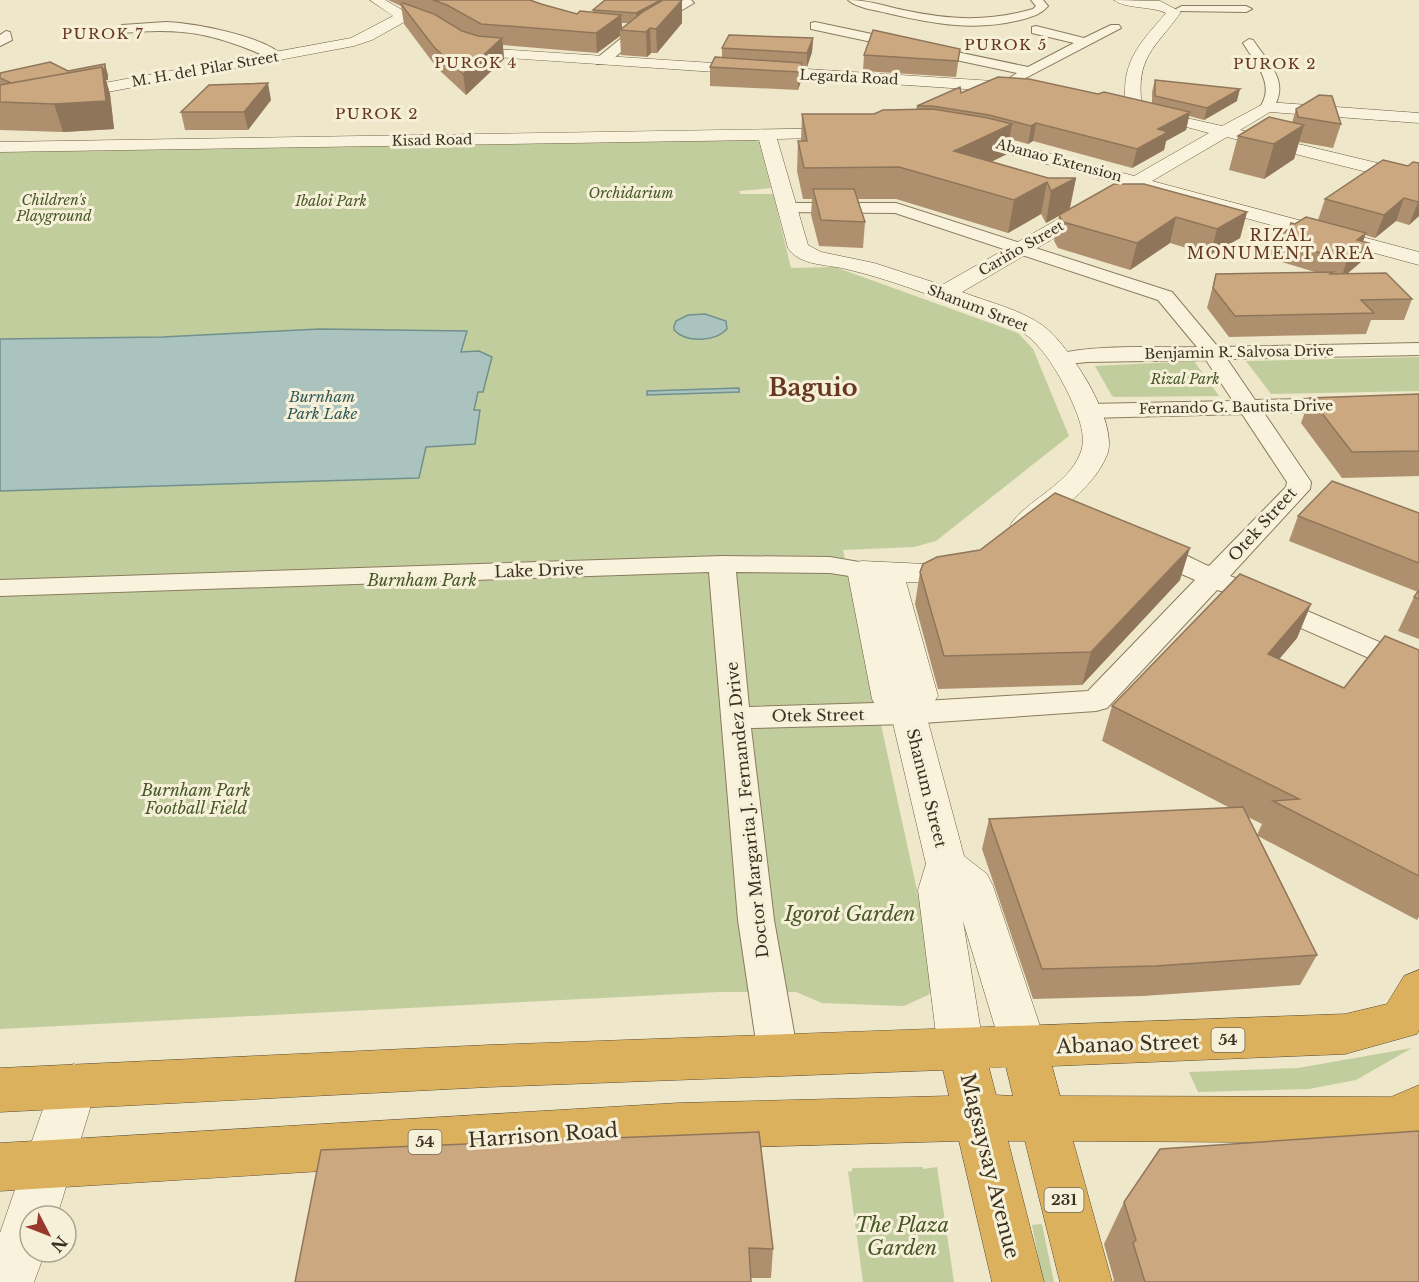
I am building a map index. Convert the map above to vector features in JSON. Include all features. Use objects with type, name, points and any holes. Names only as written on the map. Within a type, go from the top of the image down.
[{"type":"highway","name":"Abanao Street","points":[[961,1050],[1345,1034],[1401,1020],[1419,989]]},
{"type":"highway","name":"231","points":[[1024,1047],[1086,1282]]},
{"type":"highway","name":"54","points":[[0,1090],[778,1055],[961,1050]]},
{"type":"highway","name":"Magsaysay Avenue","points":[[961,1050],[1016,1277]]},
{"type":"highway","name":"54","points":[[978,1118],[1395,1120],[1419,1107]]},
{"type":"highway","name":"Harrison Road","points":[[24,1166],[678,1126],[978,1118]]},
{"type":"street","name":"Legarda Road","points":[[377,0],[391,11],[444,30],[469,47],[480,50],[603,61],[1036,89]]},
{"type":"street","points":[[603,61],[639,30],[687,3],[685,0]]},
{"type":"street","points":[[854,0],[882,14],[973,23],[997,21],[1037,11],[1042,6],[1037,0]]},
{"type":"street","points":[[1121,0],[1171,9],[1207,22]]},
{"type":"street","points":[[1134,110],[1132,96],[1135,67],[1143,49],[1171,9],[1211,0]]},
{"type":"street","points":[[1171,9],[1246,9]]},
{"type":"street","name":"M. H. del Pilar Street","points":[[0,107],[369,38],[387,24],[404,16]]},
{"type":"street","points":[[926,51],[973,23]]},
{"type":"street","points":[[122,29],[172,25],[197,26],[233,36],[278,56]]},
{"type":"street","points":[[814,26],[1027,71]]},
{"type":"street","points":[[617,28],[639,30]]},
{"type":"street","points":[[1007,86],[1027,71],[1115,28]]},
{"type":"street","points":[[1036,30],[1085,42]]},
{"type":"street","points":[[1249,43],[1257,57],[1266,66],[1275,92],[1273,101],[1267,107]]},
{"type":"street","points":[[948,98],[979,85]]},
{"type":"street","points":[[0,99],[22,103]]},
{"type":"street","points":[[1114,105],[1419,179]]},
{"type":"street","points":[[1267,107],[1419,118]]},
{"type":"street","name":"Cariño Street","points":[[944,294],[1130,184],[1267,107]]},
{"type":"street","name":"Shanum Street","points":[[766,133],[798,248],[804,253],[867,268],[944,294],[1029,327],[1039,334],[1060,359],[1095,426],[1094,454],[1061,510],[966,567],[926,573],[875,571],[889,699],[908,713],[946,864],[938,890],[961,1050]]},
{"type":"street","name":"Kisad Road","points":[[0,147],[865,133]]},
{"type":"street","name":"Abanao Extension","points":[[947,137],[993,147],[1282,226],[1419,259]]},
{"type":"street","name":"Otek Street","points":[[735,718],[908,713],[1096,702],[1298,489],[1299,482],[1212,352],[1165,296],[896,208],[788,208]]},
{"type":"street","name":"Abanao Extension","points":[[1282,226],[1419,270]]},
{"type":"street","name":"Benjamin R. Salvosa Drive","points":[[1060,359],[1212,352],[1419,349]]},
{"type":"street","name":"Fernando G. Bautista Drive","points":[[1089,411],[1419,403]]},
{"type":"street","points":[[1130,541],[1419,670]]},
{"type":"street","name":"Lake Drive","points":[[0,588],[722,564],[830,565],[875,571]]},
{"type":"street","name":"Doctor Margarita J. Fernandez Drive","points":[[722,564],[756,920],[778,1055]]},
{"type":"street","name":"Shanum Street","points":[[946,864],[973,886],[1024,1047]]},
{"type":"street","points":[[30,1204],[24,1166],[74,1086]]},
{"type":"street","points":[[8,1282],[18,1254]]},
{"type":"green space","name":"Burnham Park","points":[[748,138],[759,142],[771,188],[739,191],[740,194],[773,194],[791,268],[835,267],[1018,333],[1033,349],[1069,436],[936,541],[914,547],[843,550],[937,982],[928,995],[904,1006],[822,1003],[796,992],[719,992],[0,1029],[0,151]]},
{"type":"green space","points":[[1419,357],[1419,391],[1271,394],[1246,361]]},
{"type":"green space","name":"Rizal Park","points":[[1194,361],[1219,396],[1115,397],[1112,396],[1095,366]]},
{"type":"green space","points":[[1412,1048],[1356,1080],[1309,1089],[1198,1092],[1189,1072],[1298,1068]]},
{"type":"green space","name":"The Plaza Garden","points":[[923,1167],[923,1169],[937,1167],[954,1282],[863,1282],[848,1171],[851,1172],[853,1168]]},
{"type":"green space","points":[[1042,1224],[1054,1282],[1043,1282],[1032,1225]]},
{"type":"water","points":[[705,314],[726,321],[727,329],[715,336],[701,339],[686,337],[674,330],[676,321],[688,315]]},
{"type":"water","name":"Burnham Park Lake","points":[[320,329],[467,331],[461,352],[479,351],[492,357],[483,392],[478,392],[474,410],[480,410],[475,444],[426,447],[419,478],[0,491],[0,339],[162,337]]},
{"type":"water","points":[[739,388],[739,392],[647,395],[647,391]]},
{"type":"building","points":[[433,0],[530,0],[577,14],[580,11],[621,15],[596,33],[481,24]]},
{"type":"building","points":[[605,0],[661,0],[636,13],[593,10]]},
{"type":"building","points":[[663,0],[682,0],[656,29],[650,28],[646,32],[620,30],[644,11]]},
{"type":"building","points":[[401,4],[434,14],[462,31],[478,36],[502,38],[463,74],[434,47]]},
{"type":"building","points":[[873,30],[960,49],[958,61],[864,55]]},
{"type":"building","points":[[729,35],[813,38],[807,53],[722,48]]},
{"type":"building","points":[[715,57],[802,63],[799,72],[710,67]]},
{"type":"building","points":[[50,62],[68,71],[105,64],[105,69],[102,67],[11,83],[0,78],[0,73]]},
{"type":"building","points":[[102,67],[106,101],[54,104],[0,102],[0,85]]},
{"type":"building","points":[[998,77],[1029,79],[1098,94],[1104,92],[1190,112],[1158,129],[1168,132],[1137,149],[1036,123],[1031,126],[989,115],[932,106],[917,106],[960,87],[961,93]]},
{"type":"building","points":[[1155,80],[1240,89],[1207,108],[1155,96]]},
{"type":"building","points":[[268,83],[244,112],[181,112],[209,85]]},
{"type":"building","points":[[1319,95],[1332,96],[1341,124],[1298,117],[1296,109]]},
{"type":"building","points":[[933,109],[1012,124],[954,151],[1048,178],[1076,178],[1051,191],[1047,182],[1014,200],[899,167],[804,168],[798,141],[807,141],[802,114],[874,114],[883,110]]},
{"type":"building","points":[[1269,117],[1304,125],[1274,144],[1238,136]]},
{"type":"building","points":[[1383,160],[1408,166],[1413,162],[1419,163],[1418,202],[1404,198],[1384,215],[1325,199]]},
{"type":"building","points":[[1114,184],[1144,184],[1247,212],[1217,229],[1176,217],[1137,243],[1063,222],[1059,215]]},
{"type":"building","points":[[813,189],[854,189],[865,222],[821,220]]},
{"type":"building","points":[[1306,217],[1366,233],[1357,240],[1369,243],[1347,260],[1274,240],[1289,229],[1291,223],[1295,224]]},
{"type":"building","points":[[1333,272],[1330,274],[1386,273],[1412,299],[1361,300],[1374,313],[1235,316],[1213,288],[1216,274]]},
{"type":"building","points":[[1419,394],[1419,451],[1352,452],[1310,398]]},
{"type":"building","points":[[1332,481],[1419,513],[1419,563],[1298,516]]},
{"type":"building","points":[[1055,493],[1190,548],[1091,652],[944,656],[920,572],[923,564],[937,557],[980,550]]},
{"type":"building","points":[[1240,574],[1311,604],[1268,654],[1344,688],[1385,636],[1419,650],[1419,876],[1273,801],[1299,799],[1112,706]]},
{"type":"building","points":[[1243,807],[1317,955],[1155,966],[1042,969],[989,819]]},
{"type":"building","points":[[1419,1131],[1419,1282],[1145,1282],[1133,1243],[1136,1240],[1124,1202],[1160,1149]]},
{"type":"building","points":[[759,1132],[773,1249],[749,1248],[751,1282],[295,1282],[321,1150]]},
{"type":"district","name":"PUROK 7","points":[[103,34]]},
{"type":"district","name":"PUROK 5","points":[[1006,45]]},
{"type":"district","name":"PUROK 4","points":[[476,63]]},
{"type":"district","name":"PUROK 2","points":[[1275,64]]},
{"type":"district","name":"PUROK 2","points":[[377,114]]},
{"type":"district","name":"RIZAL MONUMENT AREA","points":[[1281,244]]},
{"type":"district","name":"Baguio","points":[[813,388]]},
{"type":"park label","name":"Orchidarium","points":[[631,193]]},
{"type":"park label","name":"Ibaloi Park","points":[[331,201]]},
{"type":"park label","name":"Children's Playground","points":[[54,208]]},
{"type":"park label","name":"Burnham Park Football Field","points":[[196,799]]},
{"type":"park label","name":"Igorot Garden","points":[[850,914]]}]
